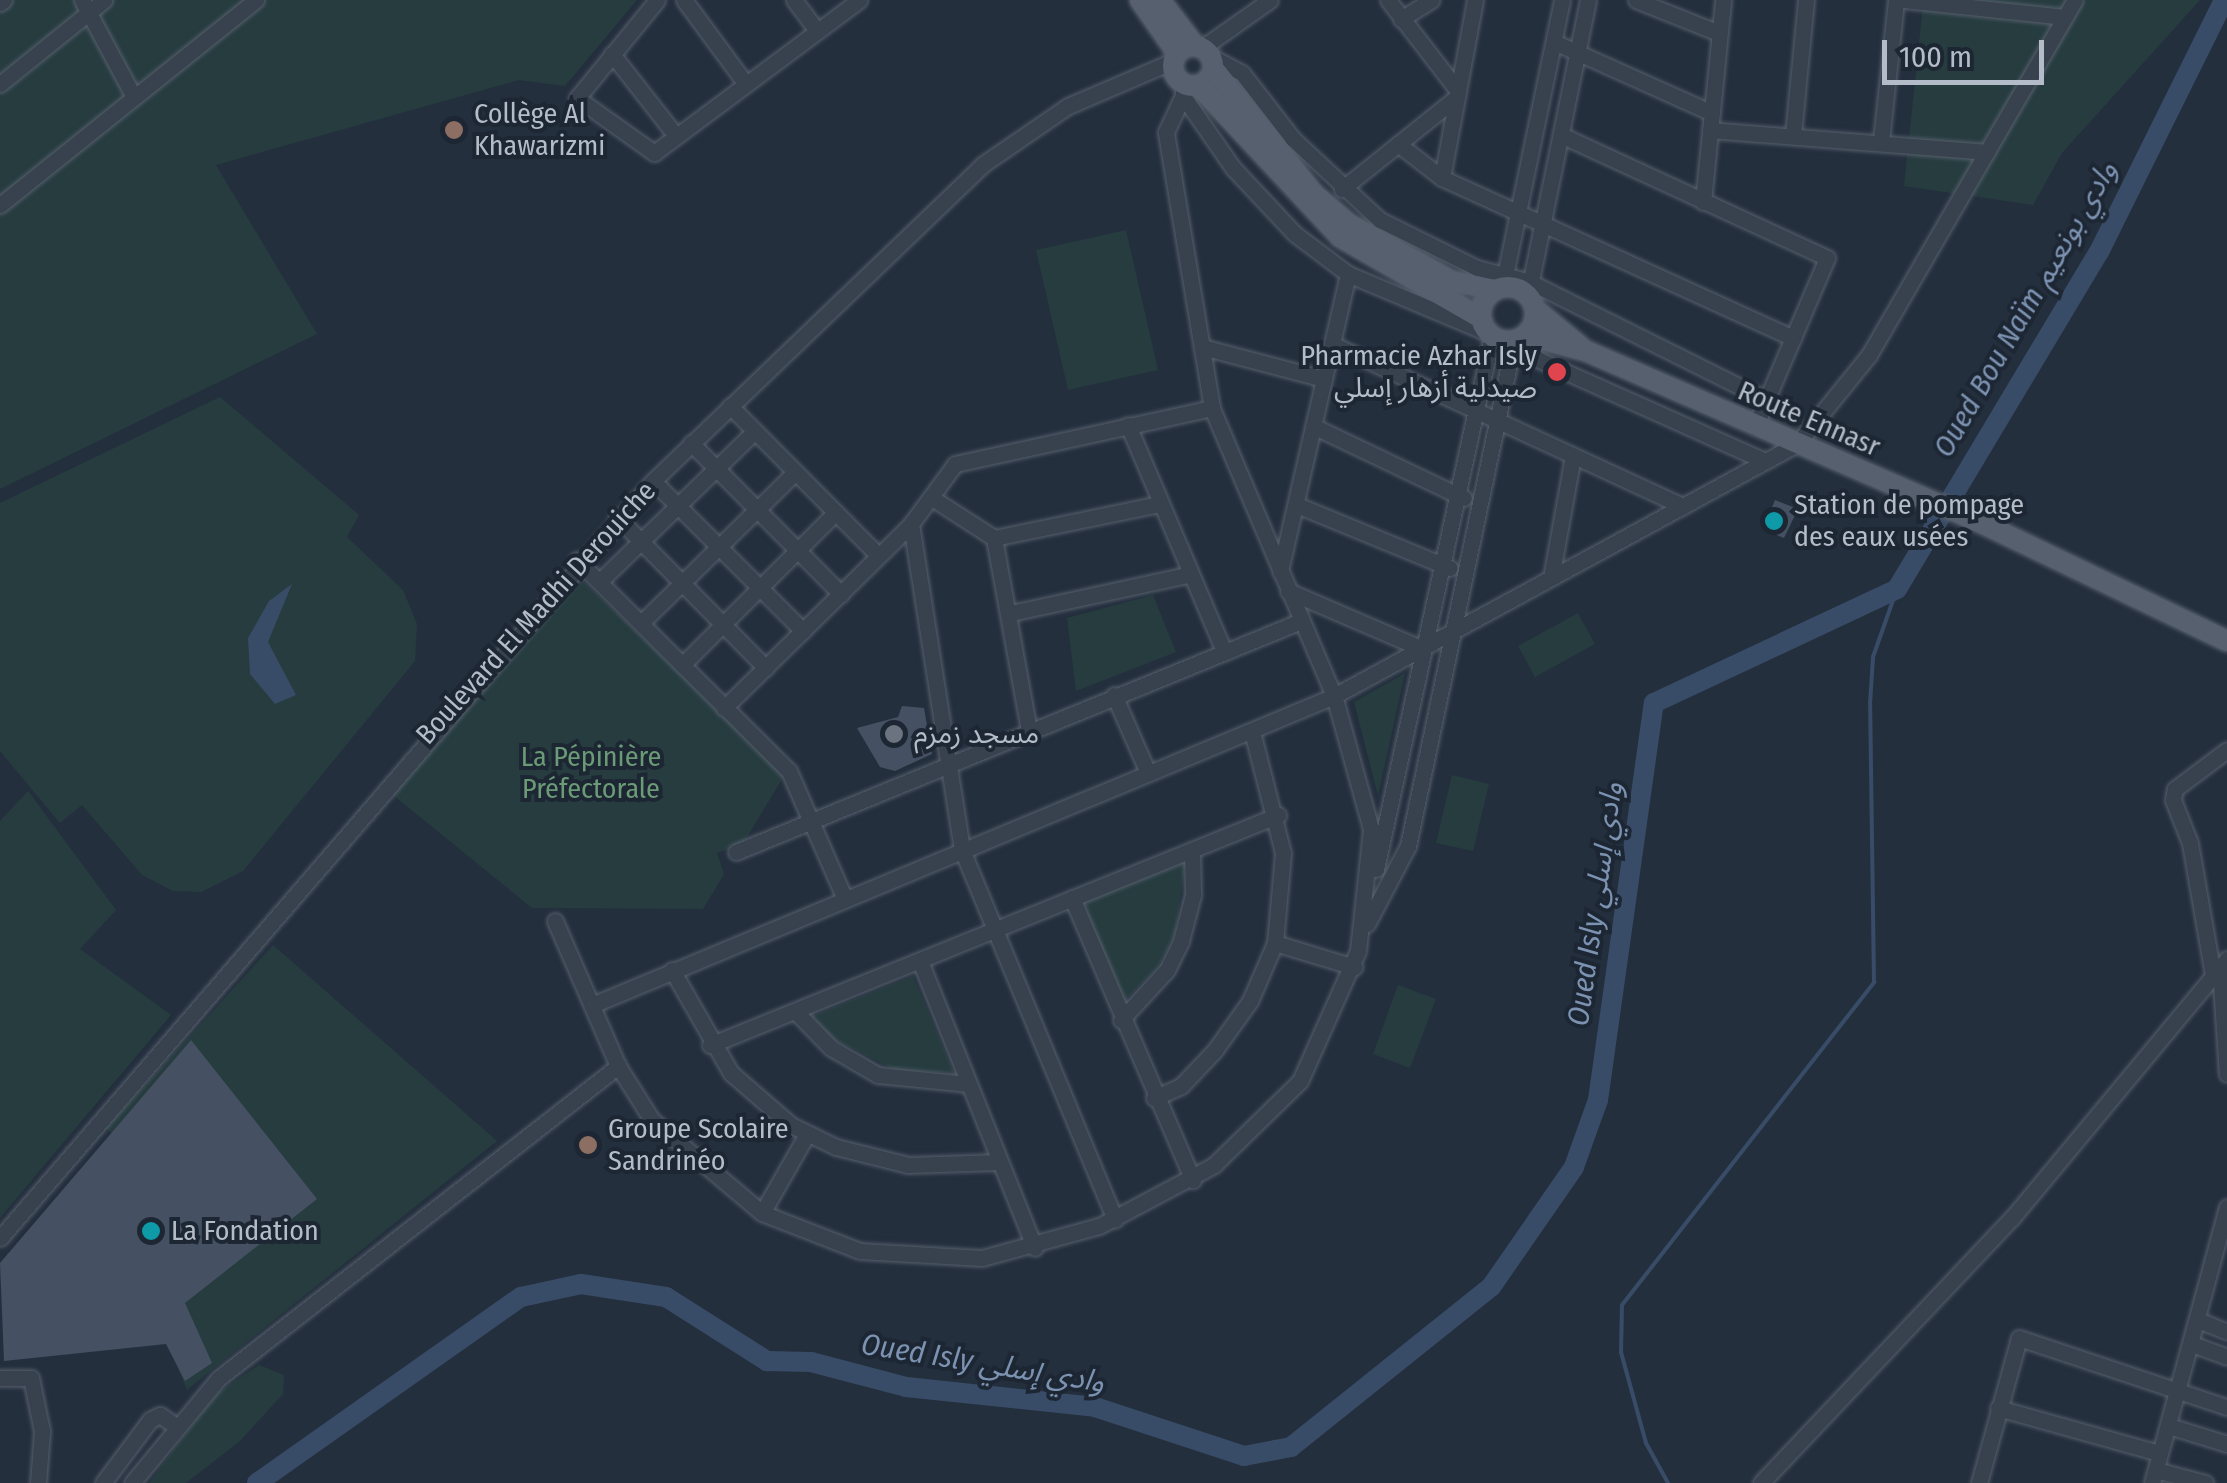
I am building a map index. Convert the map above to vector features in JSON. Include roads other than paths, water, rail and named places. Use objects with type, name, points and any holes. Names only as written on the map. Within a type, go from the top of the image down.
[{"type":"main road","points":[[1140,0],[1191,67],[1340,237],[1487,329],[1501,282],[1452,281],[1349,224],[1313,193],[1191,67],[1160,0]]},
{"type":"main road","name":"Route Ennasr","points":[[1501,282],[1531,295],[1586,351]]},
{"type":"main road","points":[[1520,338],[1531,295]]},
{"type":"main road","name":"Route Ennasr","points":[[1487,329],[1586,351],[1984,524],[2227,640]]},
{"type":"street","points":[[0,84],[85,6],[104,0]]},
{"type":"street","points":[[0,205],[256,0]]},
{"type":"street","points":[[658,0],[577,98],[654,153],[859,0]]},
{"type":"street","points":[[684,0],[746,84]]},
{"type":"street","points":[[794,0],[817,31]]},
{"type":"street","name":"Boulevard El Madhi Derouiche","points":[[0,1238],[578,560],[653,480],[982,165],[1068,106],[1149,74],[1191,67],[1270,0]]},
{"type":"street","points":[[1388,0],[1458,94]]},
{"type":"street","points":[[1401,19],[1430,0]]},
{"type":"street","points":[[1442,178],[1476,0]]},
{"type":"street","points":[[1191,67],[1242,73],[1342,189],[1428,247],[1501,282],[1562,0]]},
{"type":"street","points":[[1588,0],[1531,295],[1767,400]]},
{"type":"street","points":[[1636,0],[1720,33]]},
{"type":"street","points":[[1703,202],[1722,0]]},
{"type":"street","points":[[1793,135],[1806,0]]},
{"type":"street","points":[[1881,141],[1896,0]]},
{"type":"street","points":[[1904,0],[2065,18]]},
{"type":"street","points":[[592,1005],[1334,696],[1797,444],[1869,356],[2075,0]]},
{"type":"street","points":[[85,6],[134,97]]},
{"type":"street","points":[[1554,42],[1711,122],[1793,135],[1987,152]]},
{"type":"street","points":[[612,54],[676,136]]},
{"type":"street","points":[[555,921],[618,1066],[663,1132],[762,1213],[838,1246],[906,1258],[982,1258],[1035,1248],[1115,1220],[1193,1180],[1300,1081],[1354,967],[1365,927],[1371,882],[1476,412],[1487,329],[1348,274],[1277,218],[1191,67]]},
{"type":"street","points":[[1191,67],[1166,132],[1212,408],[1334,696],[1369,815],[1371,882]]},
{"type":"street","points":[[1342,189],[1458,94]]},
{"type":"street","points":[[1560,136],[1828,259],[1755,426]]},
{"type":"street","points":[[1398,144],[1442,178],[1793,338]]},
{"type":"street","points":[[1280,571],[1348,274]]},
{"type":"street","points":[[1520,338],[1537,359],[1765,461]]},
{"type":"street","points":[[1365,927],[1408,846],[1495,420],[1520,338]]},
{"type":"street","points":[[1332,344],[1684,506]]},
{"type":"street","points":[[1202,347],[1324,379]]},
{"type":"street","points":[[730,406],[880,556]]},
{"type":"street","points":[[724,708],[911,524],[955,464],[1212,408]]},
{"type":"street","points":[[1128,425],[1224,651]]},
{"type":"street","points":[[1313,426],[1458,496],[1478,501]]},
{"type":"street","points":[[600,581],[754,432]]},
{"type":"street","points":[[691,443],[841,594]]},
{"type":"street","points":[[1551,578],[1573,456]]},
{"type":"street","points":[[641,623],[794,473]]},
{"type":"street","points":[[653,480],[804,631]]},
{"type":"street","points":[[932,498],[994,538],[1011,612],[1029,731]]},
{"type":"street","points":[[994,538],[1159,504]]},
{"type":"street","points":[[1297,505],[1443,567],[1464,569]]},
{"type":"street","points":[[682,665],[835,514]]},
{"type":"street","points":[[617,516],[766,668]]},
{"type":"street","points":[[911,524],[952,764],[962,850],[1115,1220]]},
{"type":"street","points":[[578,560],[789,771],[846,899]]},
{"type":"street","points":[[1011,612],[1191,574]]},
{"type":"street","points":[[1288,590],[1423,645]]},
{"type":"street","points":[[736,852],[1301,621]]},
{"type":"street","points":[[1114,696],[1148,773]]},
{"type":"street","points":[[1154,1098],[1182,1086],[1215,1050],[1250,1001],[1275,944],[1284,872],[1278,815],[1252,731]]},
{"type":"street","points":[[2227,750],[2175,790],[2173,800],[2190,843],[2220,967],[2227,1074]]},
{"type":"street","points":[[710,1046],[1278,815]]},
{"type":"street","points":[[1121,1020],[1167,970],[1181,942],[1193,895],[1192,850]]},
{"type":"street","points":[[1072,898],[1154,1098],[1193,1180]]},
{"type":"street","points":[[1275,944],[1354,967]]},
{"type":"street","points":[[920,961],[1035,1248]]},
{"type":"street","points":[[1761,1483],[2012,1218],[2220,967]]},
{"type":"street","points":[[672,970],[710,1046],[755,1099],[807,1134],[908,1165],[998,1162]]},
{"type":"street","points":[[796,1012],[831,1048],[878,1075],[968,1084]]},
{"type":"street","points":[[132,1483],[220,1378],[618,1066]]},
{"type":"street","points":[[762,1213],[807,1134]]},
{"type":"street","points":[[2205,1483],[2154,1477],[2223,1246],[2227,1207]]},
{"type":"street","points":[[2198,1320],[2227,1332]]},
{"type":"street","points":[[1980,1483],[2012,1344],[2024,1337],[2178,1393],[2227,1406]]},
{"type":"street","points":[[2192,1344],[2227,1357]]},
{"type":"street","points":[[0,1378],[31,1378],[42,1430],[38,1483]]},
{"type":"street","points":[[1998,1408],[2159,1453]]},
{"type":"street","points":[[103,1483],[150,1420],[160,1415],[176,1426]]},
{"type":"street","points":[[2169,1426],[2227,1444]]},
{"type":"water","points":[[292,584],[268,642],[296,695],[275,704],[250,674],[248,638],[269,601]]},
{"type":"waterway","name":"Oued Isly وادي إسلي","points":[[257,1483],[521,1297],[581,1284],[666,1297],[767,1361],[811,1362],[906,1387],[1095,1407],[1244,1456],[1291,1447],[1491,1287],[1574,1167],[1598,1100],[1654,703],[1897,589],[2099,252],[2224,0]]},
{"type":"waterway","points":[[1668,1483],[1646,1443],[1621,1352],[1622,1305],[1874,982],[1870,704],[1873,657],[1897,589]]},
{"type":"place","name":"Collège Al Khawarizmi","points":[[454,130]]},
{"type":"place","name":"Pharmacie Azhar Isly صيدلية أزهار إسلي","points":[[1557,372]]},
{"type":"place","name":"Station de pompage des eaux usées","points":[[1774,521]]},
{"type":"place","name":"مسجد زمزم","points":[[894,734]]},
{"type":"place","name":"Groupe Scolaire Sandrinéo","points":[[588,1145]]},
{"type":"place","name":"La Fondation","points":[[151,1231]]},
{"type":"water label","name":"Oued Bou Naïm وادي بونعيم","points":[[2025,309]]},
{"type":"park label","name":"La Pépinière Préfectorale","points":[[591,773]]}]
